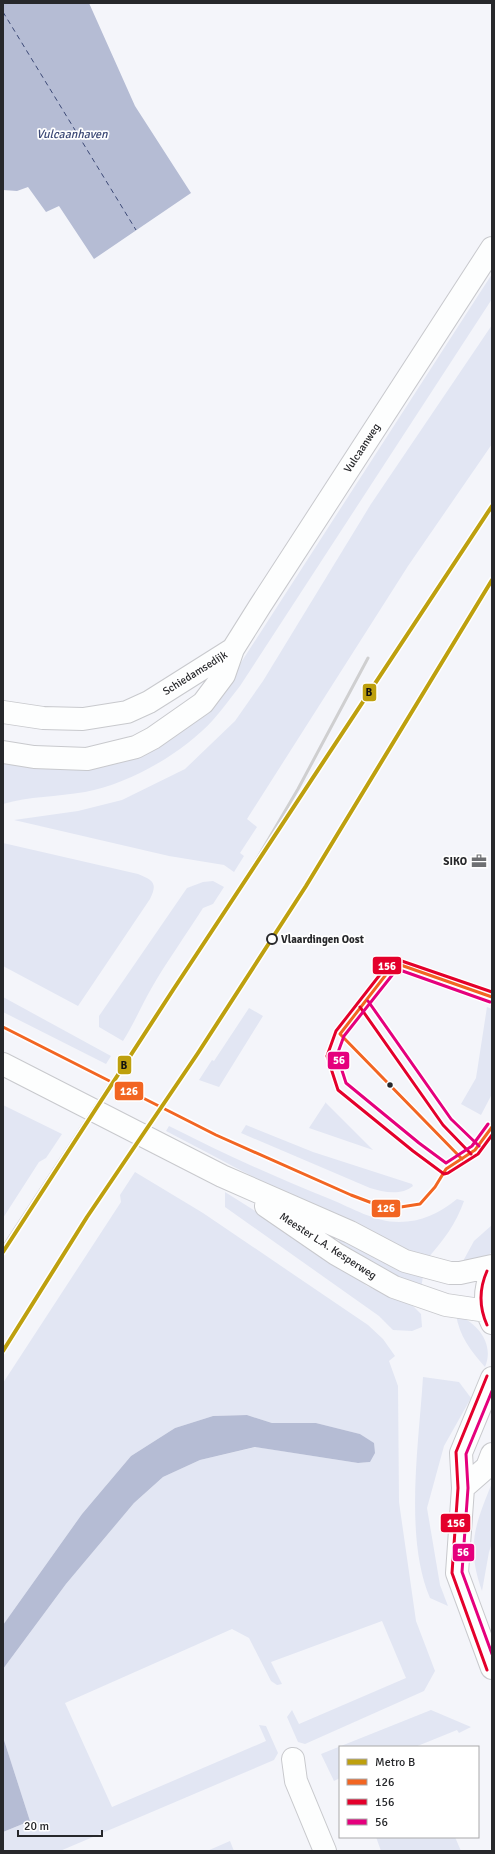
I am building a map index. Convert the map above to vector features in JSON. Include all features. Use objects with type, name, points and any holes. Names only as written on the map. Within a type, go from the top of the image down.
[{"type":"main road","name":"Vulcaanweg","points":[[233,648],[492,248]]},
{"type":"main road","name":"Schiedamsedijk","points":[[3,712],[43,718],[84,719],[127,712],[149,702],[233,648]]},
{"type":"main road","name":"Schiedamsedijk","points":[[3,752],[34,757],[87,759],[136,747],[153,738],[203,703],[224,675],[233,648]]},
{"type":"main road","name":"Meester L.A. Kesperweg","points":[[3,1064],[222,1176],[350,1232],[405,1261],[450,1273],[460,1273],[492,1266]]},
{"type":"main road","name":"Meester L.A. Kesperweg","points":[[222,1176],[336,1254],[394,1287],[446,1305],[490,1317]]},
{"type":"main road","points":[[490,1317],[487,1287],[492,1273]]},
{"type":"main road","points":[[492,1378],[462,1453],[463,1488],[457,1573],[492,1668]]},
{"type":"main road","points":[[463,1488],[487,1467],[492,1454]]},
{"type":"main road","points":[[293,1759],[296,1781],[325,1851]]},
{"type":"shaded area","points":[[492,274],[492,299],[240,686],[213,720],[187,744],[171,755],[119,782],[102,788],[75,794],[23,799],[3,804],[3,761],[86,768],[231,678]]},
{"type":"shaded area","points":[[492,325],[492,444],[408,566],[247,819],[257,827],[240,853],[244,856],[234,872],[224,865],[169,856],[14,820],[78,811],[122,800],[185,769],[235,721],[263,681],[371,504]]},
{"type":"shaded area","points":[[3,843],[138,874],[147,878],[153,883],[154,889],[150,899],[78,1006],[3,966]]},
{"type":"shaded area","points":[[213,881],[224,887],[213,904],[203,908],[170,958],[151,989],[123,1041],[99,1027],[99,1016],[187,888],[203,882]]},
{"type":"shaded area","points":[[3,997],[111,1056],[106,1064],[3,1012]]},
{"type":"shaded area","points":[[487,1007],[492,1009],[492,1094],[481,1115],[461,1104],[476,1078]]},
{"type":"shaded area","points":[[249,1008],[263,1016],[219,1087],[199,1080],[212,1060],[214,1061]]},
{"type":"shaded area","points":[[326,1103],[373,1150],[309,1128]]},
{"type":"shaded area","points":[[3,1105],[62,1134],[46,1158],[39,1162],[3,1218]]},
{"type":"shaded area","points":[[246,1125],[313,1152],[412,1184],[413,1186],[398,1192],[386,1192],[370,1188],[241,1133]]},
{"type":"shaded area","points":[[169,1126],[269,1173],[381,1220],[407,1222],[430,1216],[457,1199],[464,1201],[448,1232],[427,1259],[327,1215],[166,1131]]},
{"type":"shaded area","points":[[135,1172],[203,1213],[368,1325],[383,1339],[395,1356],[389,1361],[398,1386],[399,1502],[416,1621],[435,1671],[424,1691],[305,1744],[298,1742],[287,1717],[292,1710],[299,1724],[406,1678],[382,1621],[271,1662],[282,1684],[277,1685],[271,1681],[249,1638],[232,1629],[65,1703],[112,1807],[266,1741],[259,1725],[266,1726],[278,1753],[274,1760],[60,1851],[3,1851],[3,1832],[30,1821],[3,1737],[3,1669],[66,1584],[134,1503],[163,1477],[200,1460],[256,1447],[358,1463],[370,1462],[373,1443],[360,1434],[316,1423],[272,1423],[247,1415],[213,1416],[175,1428],[131,1456],[82,1514],[3,1625],[3,1383],[121,1202],[120,1195]]},
{"type":"shaded area","points":[[225,1192],[333,1260],[367,1286],[413,1306],[421,1314],[422,1327],[412,1331],[393,1330],[379,1316],[225,1207]]},
{"type":"shaded area","points":[[492,1225],[492,1252],[486,1257],[462,1263],[474,1241]]},
{"type":"shaded area","points":[[339,1240],[343,1240],[423,1276],[421,1289],[411,1285],[337,1243]]},
{"type":"shaded area","points":[[456,1314],[477,1328],[486,1342],[488,1350],[485,1367],[466,1343]]},
{"type":"shaded area","points":[[423,1377],[459,1382],[471,1398],[444,1446],[427,1508],[440,1585],[448,1606],[430,1598],[422,1574],[417,1547],[415,1489]]},
{"type":"shaded area","points":[[492,1483],[492,1543],[482,1591],[474,1561],[475,1536],[481,1511]]},
{"type":"shaded area","points":[[431,1710],[471,1727],[459,1733],[457,1730],[417,1746],[341,1746]]},
{"type":"shaded area","points":[[339,1747],[339,1778],[334,1781],[321,1754]]},
{"type":"shaded area","points":[[376,1838],[455,1838],[461,1851],[381,1851]]},
{"type":"shaded area","points":[[230,1841],[234,1851],[207,1851]]},
{"type":"water","name":"Vulcaanhaven","points":[[3,3],[89,3],[135,106],[191,193],[94,259],[59,206],[46,212],[28,187],[17,191],[3,190]]},
{"type":"water","points":[[247,1415],[272,1423],[316,1423],[360,1434],[374,1443],[375,1453],[370,1462],[358,1463],[255,1447],[200,1460],[163,1477],[134,1503],[66,1584],[3,1669],[3,1625],[82,1514],[131,1456],[175,1428],[213,1416]]},
{"type":"water","points":[[3,1737],[30,1821],[3,1832]]},
{"type":"ferry route","points":[[3,12],[136,230]]},
{"type":"railway","points":[[3,1247],[254,864],[298,789],[368,658]]},
{"type":"metro line","name":"B","points":[[3,1252],[173,990],[492,506]]},
{"type":"metro line","name":"B","points":[[3,1351],[87,1217],[198,1053],[306,886],[492,580]]},
{"type":"transit line","name":"156","points":[[492,992],[393,958],[336,1031],[327,1056],[338,1090],[413,1151],[444,1174],[478,1154],[492,1135]]},
{"type":"transit line","name":"126","points":[[462,1159],[340,1034],[395,963],[492,997]]},
{"type":"transit line","name":"56","points":[[488,1124],[472,1146],[446,1163],[419,1143],[346,1083],[337,1055],[344,1036],[397,969],[490,1002]]},
{"type":"transit line","name":"56","points":[[368,1001],[451,1119],[479,1146]]},
{"type":"transit line","name":"156","points":[[360,1007],[443,1125],[471,1154]]},
{"type":"transit line","name":"126","points":[[3,1027],[216,1135],[351,1195],[388,1209],[420,1204],[435,1187],[446,1169],[475,1150],[492,1127]]},
{"type":"transit line","name":"156","points":[[487,1271],[481,1291],[482,1312],[487,1325]]},
{"type":"transit line","name":"156","points":[[487,1376],[456,1452],[458,1488],[452,1573],[487,1670]]},
{"type":"transit line","name":"56","points":[[492,1391],[466,1454],[468,1488],[462,1572],[492,1654]]},
{"type":"place","name":"SIKO","points":[[479,861]]},
{"type":"place","name":"Vlaardingen Oost","points":[[272,939]]}]
